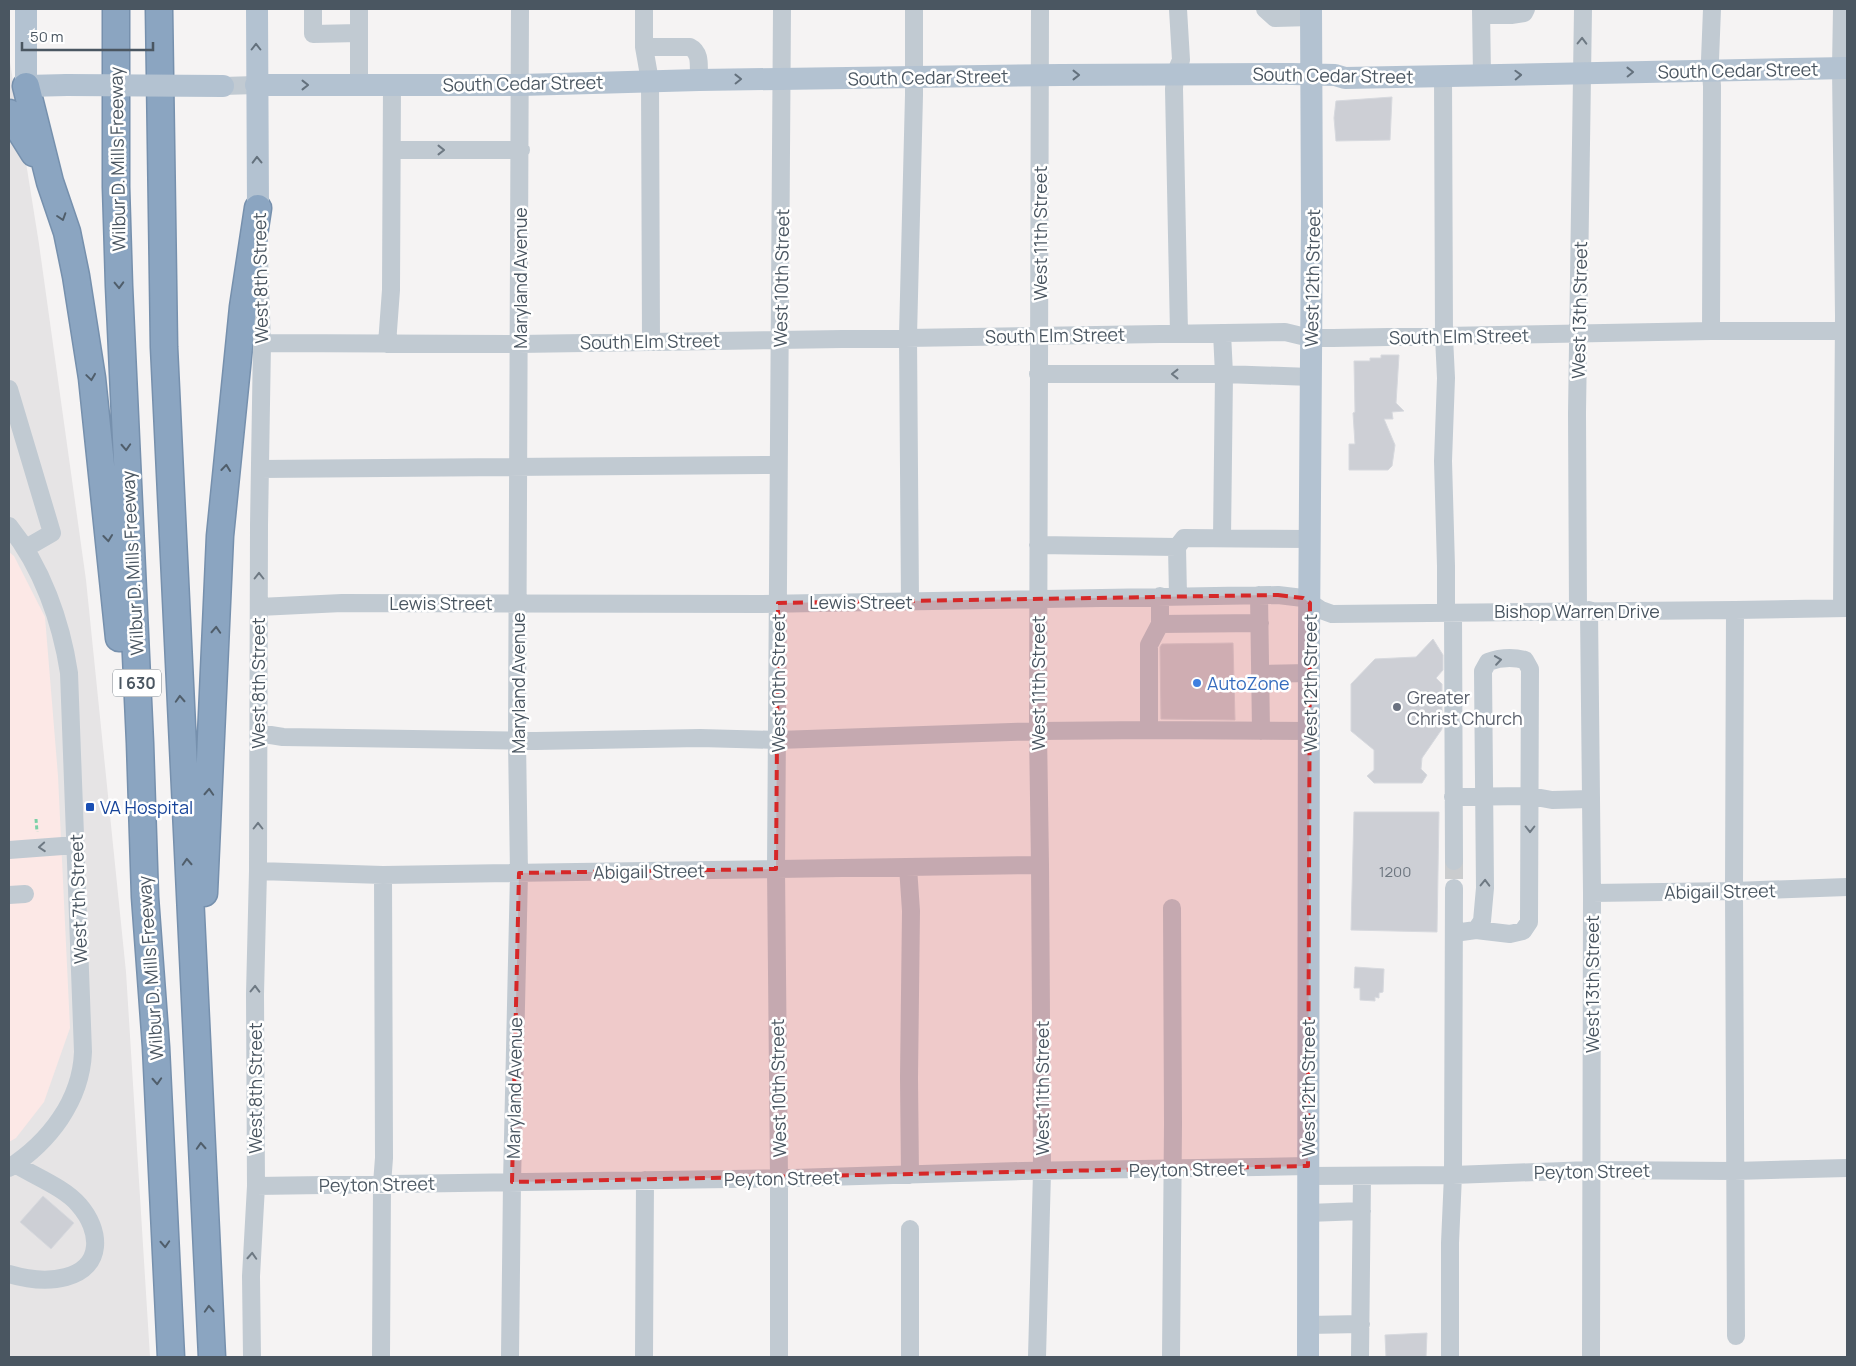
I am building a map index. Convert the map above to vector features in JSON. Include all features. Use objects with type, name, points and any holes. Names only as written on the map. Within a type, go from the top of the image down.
[{"type":"highway","name":"Wilbur D. Mills Freeway","points":[[116,9],[116,179],[119,286],[140,743],[145,897],[156,1047],[171,1357]]},
{"type":"highway","name":"I 630","points":[[159,9],[164,347],[212,1357]]},
{"type":"highway","points":[[18,86],[67,232],[92,378],[145,897]]},
{"type":"highway","points":[[9,113],[19,126],[50,182]]},
{"type":"highway","points":[[196,1051],[220,536],[243,307],[258,208]]},
{"type":"main road","points":[[9,29],[18,9]]},
{"type":"main road","points":[[18,86],[26,9]]},
{"type":"main road","name":"West 8th Street","points":[[257,9],[258,208]]},
{"type":"main road","name":"West 12th Street","points":[[1308,1357],[1311,13]]},
{"type":"main road","name":"South Cedar Street","points":[[256,86],[521,85],[698,80],[1175,74],[1336,75],[1345,78],[1844,68]]},
{"type":"main road","name":"South Cedar Street","points":[[18,86],[223,86]]},
{"type":"street","points":[[313,9],[313,34],[358,33]]},
{"type":"street","points":[[359,9],[359,85]]},
{"type":"street","name":"Maryland Avenue","points":[[510,1357],[518,873],[520,9]]},
{"type":"street","points":[[644,9],[644,47],[650,81],[651,340]]},
{"type":"street","name":"West 10th Street","points":[[779,1357],[776,869],[782,9]]},
{"type":"street","points":[[910,602],[908,336],[914,9]]},
{"type":"street","name":"West 11th Street","points":[[1037,1357],[1042,1172],[1038,732],[1040,9]]},
{"type":"street","points":[[1178,9],[1181,60],[1175,74],[1179,333]]},
{"type":"street","points":[[1265,9],[1275,18],[1311,13]]},
{"type":"street","points":[[1482,76],[1481,12],[1511,15],[1524,12],[1526,9]]},
{"type":"street","name":"West 13th Street","points":[[1583,9],[1579,334],[1584,611],[1592,799],[1591,1357]]},
{"type":"street","points":[[1711,331],[1712,9]]},
{"type":"street","points":[[1842,9],[1846,331],[1845,608]]},
{"type":"street","points":[[644,47],[690,47],[695,49],[699,55],[698,80]]},
{"type":"street","points":[[1443,76],[1444,337],[1446,378],[1443,462],[1449,612],[1454,861]]},
{"type":"street","points":[[387,344],[391,290],[392,84]]},
{"type":"street","name":"South Cedar Street","points":[[223,86],[256,86]]},
{"type":"street","points":[[392,150],[521,150]]},
{"type":"street","name":"West 8th Street","points":[[252,1357],[251,1276],[256,1186],[255,994],[258,871],[262,343],[258,208]]},
{"type":"street","name":"South Elm Street","points":[[262,343],[519,344],[651,340],[1285,332],[1310,338],[1711,331],[1846,331]]},
{"type":"street","points":[[1222,333],[1224,374],[1222,538]]},
{"type":"street","points":[[1038,374],[1224,374],[1311,377]]},
{"type":"street","points":[[9,389],[52,533],[26,548]]},
{"type":"street","points":[[260,469],[778,464]]},
{"type":"street","name":"West 7th Street","points":[[9,526],[26,548],[48,596],[65,644],[71,708],[82,1044],[80,1074],[62,1117],[42,1142],[12,1166]]},
{"type":"street","points":[[1178,596],[1177,547],[1184,538],[1310,539]]},
{"type":"street","points":[[1038,545],[1177,547]]},
{"type":"street","points":[[1259,595],[1261,731]]},
{"type":"street","name":"Lewis Street","points":[[259,607],[342,603],[910,602],[1259,595],[1303,598],[1310,603]]},
{"type":"street","points":[[1149,730],[1149,645],[1160,624],[1160,596]]},
{"type":"street","name":"Bishop Warren Drive","points":[[1310,603],[1332,614],[1845,608]]},
{"type":"street","points":[[1735,610],[1734,1171],[1736,1336]]},
{"type":"street","points":[[1160,624],[1260,623]]},
{"type":"street","points":[[1454,933],[1476,930],[1510,934],[1523,932],[1529,922],[1530,669],[1525,660],[1497,659],[1488,662],[1483,671],[1485,888],[1482,921],[1476,930]]},
{"type":"street","points":[[1260,674],[1309,673]]},
{"type":"street","points":[[258,733],[283,737],[518,741],[700,738],[778,740],[1149,730],[1310,731]]},
{"type":"street","points":[[1454,797],[1530,796],[1552,800],[1592,799]]},
{"type":"street","points":[[9,850],[76,845]]},
{"type":"street","name":"Abigail Street","points":[[258,871],[383,874],[518,873],[1040,865]]},
{"type":"street","points":[[908,867],[910,911],[908,1078],[910,1175]]},
{"type":"street","points":[[381,1357],[382,1184],[384,1158],[383,874]]},
{"type":"street","name":"Abigail Street","points":[[1592,893],[1847,887]]},
{"type":"street","points":[[1450,1357],[1454,888]]},
{"type":"street","points":[[1171,1357],[1172,908]]},
{"type":"street","points":[[9,1274],[51,1280],[66,1277],[81,1271],[92,1259],[96,1242],[91,1221],[78,1204],[59,1190],[12,1166]]},
{"type":"street","name":"Peyton Street","points":[[256,1186],[779,1178],[1172,1169],[1308,1171],[1362,1176],[1590,1170],[1734,1171],[1847,1168]]},
{"type":"street","points":[[1360,1357],[1362,1176]]},
{"type":"street","points":[[644,1357],[645,1180]]},
{"type":"street","points":[[1308,1213],[1362,1211]]},
{"type":"street","points":[[910,1229],[910,1357]]},
{"type":"street","points":[[1308,1325],[1361,1324]]},
{"type":"path","points":[[36,819],[37,833]]},
{"type":"highlighted area","points":[[1278,595],[1303,598],[1310,603],[1308,1166],[512,1182],[519,873],[776,869],[778,603]]},
{"type":"shaded area","points":[[9,56],[39,244],[86,580],[126,972],[150,1357],[9,1357]]},
{"type":"shaded area","points":[[9,552],[14,556],[45,617],[58,776],[70,1028],[44,1102],[16,1138],[9,1142]]},
{"type":"building","points":[[1392,97],[1390,140],[1336,141],[1334,118],[1336,101]]},
{"type":"building","points":[[1381,355],[1399,355],[1396,403],[1404,411],[1392,412],[1393,419],[1384,419],[1395,445],[1392,466],[1388,470],[1349,470],[1349,444],[1355,444],[1353,413],[1355,412],[1354,361],[1370,361],[1370,358],[1381,358]]},
{"type":"building","name":"Greater Christ Church","points":[[1433,639],[1443,655],[1443,670],[1436,678],[1442,684],[1442,729],[1422,758],[1421,769],[1427,775],[1422,783],[1374,783],[1367,776],[1374,770],[1374,750],[1351,731],[1351,684],[1375,659],[1416,657]]},
{"type":"building","name":"AutoZone","points":[[1233,643],[1235,720],[1161,719],[1160,647],[1162,644]]},
{"type":"building","points":[[1354,812],[1439,812],[1437,932],[1351,930]]},
{"type":"building","points":[[1355,967],[1384,969],[1383,992],[1379,993],[1379,998],[1375,997],[1375,1001],[1360,1000],[1360,988],[1354,988]]},
{"type":"building","points":[[43,1196],[74,1223],[51,1249],[20,1222]]},
{"type":"building","points":[[1427,1333],[1426,1357],[1386,1357],[1385,1335]]},
{"type":"tunnel","points":[[1454,861],[1454,888]]},
{"type":"place","name":"AutoZone","points":[[1197,683]]},
{"type":"place","name":"Greater Christ Church","points":[[1397,707]]},
{"type":"place","name":"VA Hospital","points":[[90,807]]}]
